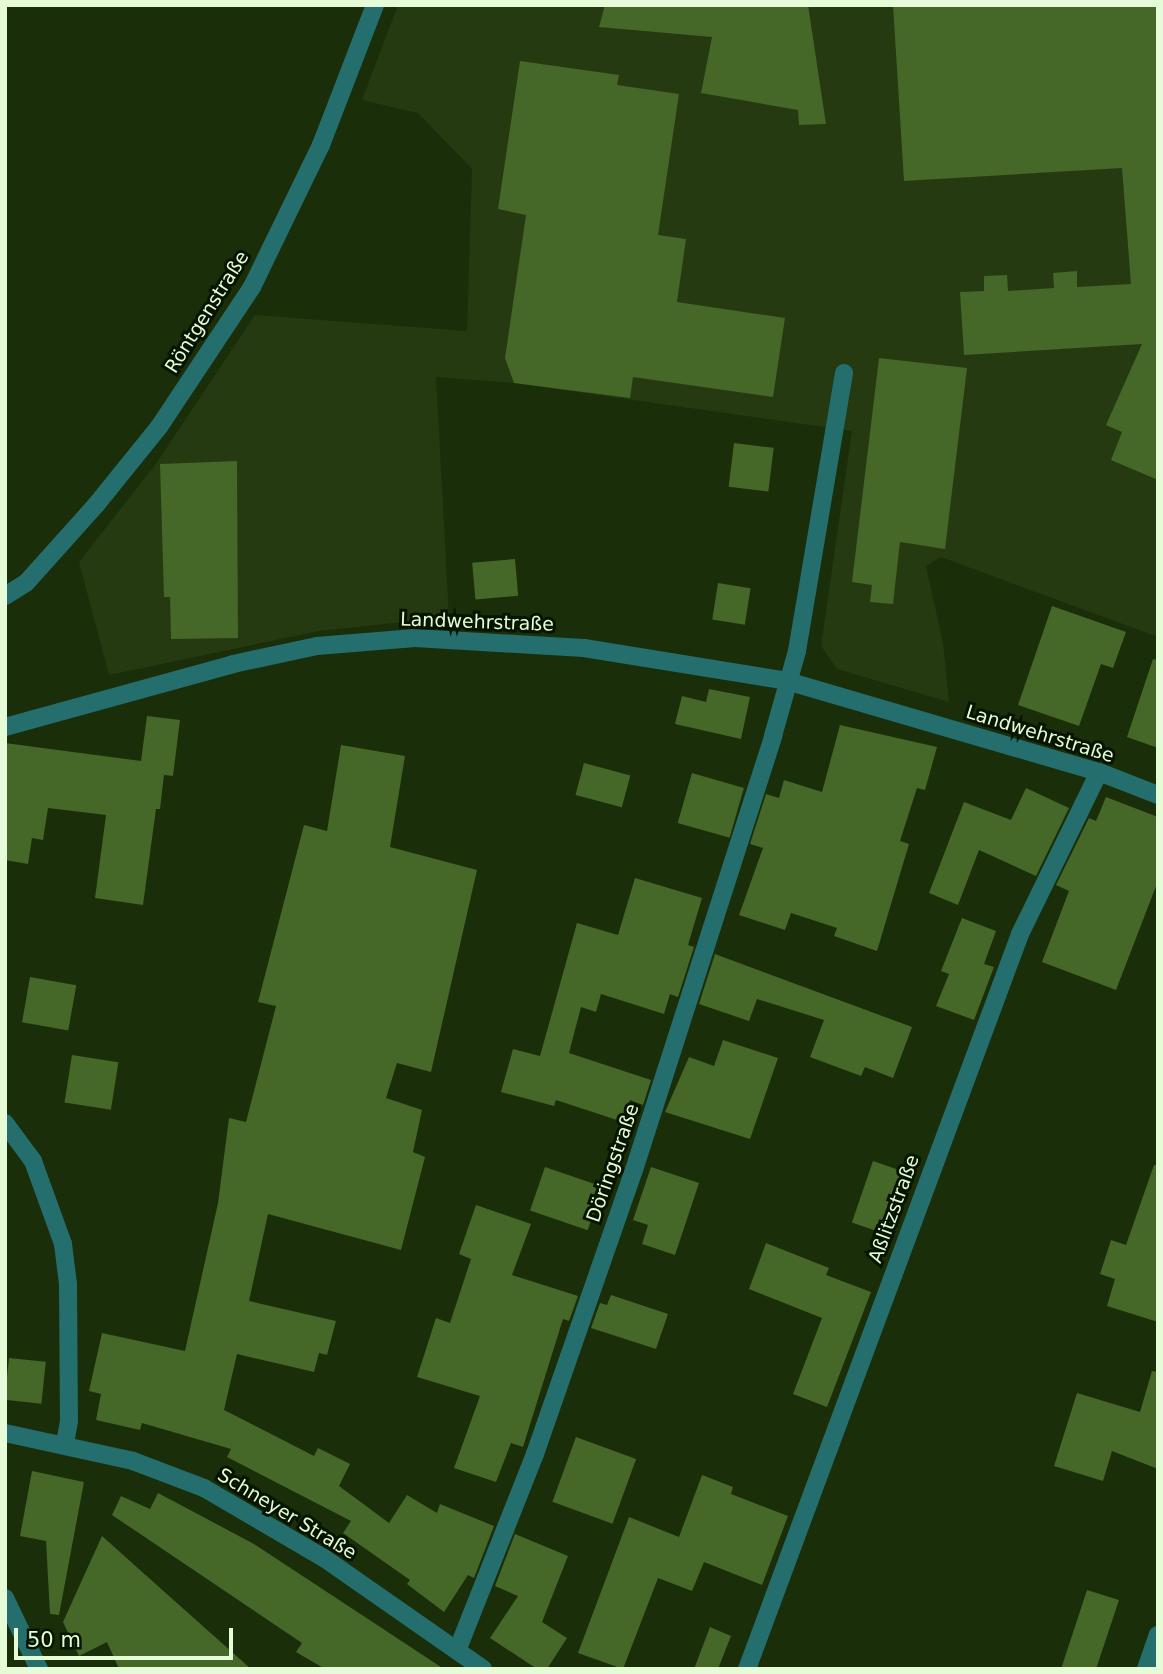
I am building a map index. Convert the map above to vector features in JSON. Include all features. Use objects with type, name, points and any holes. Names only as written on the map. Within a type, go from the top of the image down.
[{"type":"street","name":"Röntgenstraße","points":[[5,596],[26,583],[96,505],[159,427],[252,287],[321,145],[375,5]]},
{"type":"street","points":[[787,681],[797,651],[844,373]]},
{"type":"street","name":"Landwehrstraße","points":[[5,727],[257,659],[317,646],[415,638],[584,648],[787,681],[1099,772],[1158,795]]},
{"type":"street","name":"Döringstraße","points":[[457,1651],[535,1454],[634,1170],[787,681]]},
{"type":"street","name":"Aßlitzstraße","points":[[747,1669],[1020,934],[1099,772]]},
{"type":"street","points":[[5,1123],[33,1161],[63,1244],[68,1311],[69,1421],[65,1443]]},
{"type":"street","name":"Schneyer Straße","points":[[5,1433],[65,1443],[167,1473],[236,1504],[483,1669]]},
{"type":"street","points":[[5,1598],[39,1669]]},
{"type":"street","points":[[1146,1669],[1158,1635]]},
{"type":"shaded area","points":[[398,5],[1158,5],[1158,637],[941,557],[926,566],[943,643],[949,702],[837,669],[821,646],[852,431],[514,383],[436,377],[449,617],[319,631],[109,675],[79,562],[155,465],[255,315],[467,331],[472,169],[418,113],[362,100]]},
{"type":"building","points":[[605,5],[808,5],[826,124],[799,125],[798,110],[701,93],[712,37],[599,27]]},
{"type":"building","points":[[893,5],[1158,5],[1158,480],[1111,460],[1122,432],[1106,425],[1142,344],[964,355],[960,292],[984,291],[984,276],[1007,275],[1008,291],[1054,288],[1053,273],[1077,271],[1077,287],[1131,284],[1122,168],[904,181]]},
{"type":"building","points":[[520,61],[619,75],[617,85],[679,94],[658,235],[686,239],[677,302],[785,318],[773,397],[633,377],[630,398],[514,383],[505,358],[526,215],[498,209]]},
{"type":"building","points":[[879,358],[967,368],[945,549],[900,542],[893,604],[870,602],[872,585],[852,582]]},
{"type":"building","points":[[734,443],[774,448],[768,492],[729,487]]},
{"type":"building","points":[[237,461],[238,638],[171,639],[170,597],[164,597],[160,464]]},
{"type":"building","points":[[515,559],[518,596],[475,600],[472,563]]},
{"type":"building","points":[[718,583],[751,588],[745,625],[712,620]]},
{"type":"building","points":[[1052,606],[1126,632],[1113,668],[1101,664],[1079,726],[1018,705]]},
{"type":"building","points":[[1153,659],[1158,660],[1158,748],[1127,737]]},
{"type":"building","points":[[709,689],[750,697],[741,739],[675,724],[682,696],[706,702]]},
{"type":"building","points":[[147,716],[180,720],[173,776],[164,775],[160,809],[156,809],[143,905],[95,898],[106,815],[48,808],[43,840],[32,838],[28,864],[5,860],[5,743],[141,761]]},
{"type":"building","points":[[840,725],[937,747],[925,790],[917,788],[900,841],[909,844],[877,951],[834,936],[837,928],[791,913],[785,930],[739,915],[763,848],[750,844],[766,794],[779,798],[784,780],[822,792]]},
{"type":"building","points":[[341,745],[405,756],[390,847],[477,870],[431,1072],[397,1063],[386,1098],[422,1110],[413,1152],[425,1157],[401,1250],[268,1214],[249,1301],[336,1321],[327,1355],[319,1353],[314,1372],[237,1354],[224,1410],[314,1456],[318,1448],[350,1464],[339,1486],[389,1523],[407,1495],[437,1513],[440,1504],[494,1526],[474,1578],[468,1575],[444,1612],[407,1584],[410,1580],[343,1533],[351,1521],[227,1457],[231,1449],[142,1423],[140,1430],[96,1420],[101,1394],[89,1391],[102,1333],[185,1351],[218,1203],[229,1118],[246,1122],[276,1006],[258,1002],[304,825],[327,831]]},
{"type":"building","points":[[584,763],[630,775],[622,807],[575,795]]},
{"type":"building","points":[[692,773],[744,788],[730,838],[678,823]]},
{"type":"building","points":[[1026,788],[1069,808],[1036,876],[979,850],[958,905],[929,893],[964,802],[1011,820]]},
{"type":"building","points":[[1106,797],[1158,817],[1158,881],[1116,990],[1042,962],[1069,891],[1056,885],[1089,818],[1096,821]]},
{"type":"building","points":[[635,878],[702,898],[688,945],[694,947],[678,997],[670,994],[664,1014],[601,994],[596,1012],[581,1007],[569,1053],[651,1080],[643,1105],[630,1100],[623,1122],[556,1100],[554,1106],[501,1092],[513,1049],[540,1056],[577,923],[618,935]]},
{"type":"building","points":[[962,918],[996,931],[984,964],[994,967],[974,1020],[936,1006],[949,974],[941,971]]},
{"type":"building","points":[[715,954],[912,1027],[893,1078],[865,1067],[861,1076],[810,1057],[824,1020],[757,999],[749,1021],[699,1004]]},
{"type":"building","points":[[30,977],[76,985],[68,1030],[22,1022]]},
{"type":"building","points":[[723,1040],[778,1058],[750,1139],[665,1112],[689,1057],[714,1066]]},
{"type":"building","points":[[72,1055],[118,1062],[111,1110],[64,1102]]},
{"type":"building","points":[[873,1161],[907,1173],[886,1234],[852,1222]]},
{"type":"building","points":[[1154,1165],[1158,1165],[1158,1322],[1107,1306],[1115,1279],[1100,1274],[1111,1240],[1126,1245]]},
{"type":"building","points":[[545,1167],[603,1187],[588,1230],[530,1210]]},
{"type":"building","points":[[651,1167],[699,1183],[675,1255],[642,1244],[648,1225],[633,1220]]},
{"type":"building","points":[[476,1205],[531,1224],[512,1275],[578,1296],[569,1321],[563,1319],[523,1447],[511,1443],[496,1482],[454,1468],[480,1396],[417,1377],[436,1318],[450,1323],[471,1259],[459,1254]]},
{"type":"building","points":[[766,1243],[829,1268],[826,1275],[871,1292],[827,1407],[793,1394],[822,1318],[749,1289]]},
{"type":"building","points":[[611,1295],[668,1314],[656,1349],[591,1328],[600,1303],[607,1305]]},
{"type":"building","points":[[9,1358],[46,1362],[41,1404],[5,1400]]},
{"type":"building","points":[[1152,1371],[1158,1372],[1158,1469],[1112,1451],[1103,1481],[1054,1466],[1077,1393],[1140,1412]]},
{"type":"building","points":[[576,1437],[636,1459],[613,1524],[552,1502]]},
{"type":"building","points":[[32,1471],[84,1482],[59,1615],[50,1614],[46,1541],[20,1536]]},
{"type":"building","points":[[702,1475],[733,1487],[731,1494],[788,1516],[762,1585],[704,1562],[692,1591],[658,1578],[623,1669],[578,1653],[629,1517],[679,1537]]},
{"type":"building","points":[[158,1493],[254,1544],[444,1669],[325,1669],[296,1652],[302,1643],[112,1515],[121,1496],[150,1509]]},
{"type":"building","points":[[515,1534],[568,1556],[542,1622],[567,1638],[547,1669],[537,1669],[490,1638],[518,1596],[495,1586]]},
{"type":"building","points":[[102,1536],[251,1669],[119,1669],[107,1642],[79,1656],[63,1622]]},
{"type":"building","points":[[1087,1590],[1119,1600],[1096,1669],[1061,1669]]},
{"type":"building","points":[[710,1627],[731,1636],[718,1669],[694,1669]]}]
